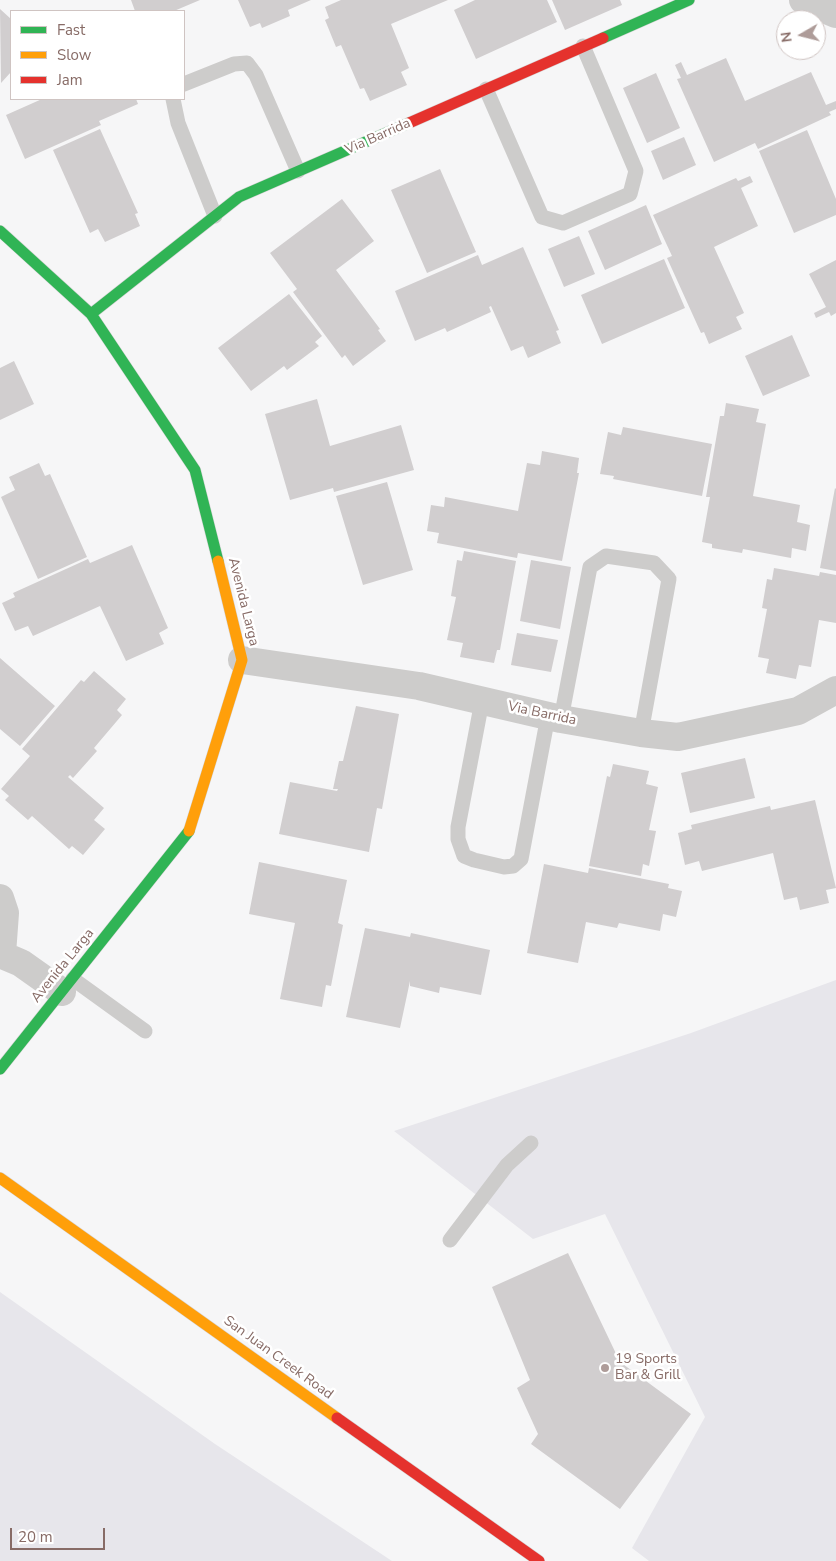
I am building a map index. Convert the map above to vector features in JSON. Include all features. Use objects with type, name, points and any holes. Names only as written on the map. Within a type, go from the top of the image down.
[{"type":"street","name":"Via Barrida","points":[[91,314],[240,197],[689,0]]},
{"type":"street","points":[[803,0],[836,14]]},
{"type":"street","name":"Avenida Larga","points":[[0,231],[91,314],[195,470],[242,660],[189,831],[0,1069]]},
{"type":"street","name":"Via Barrida","points":[[242,660],[419,686],[555,718],[641,733],[678,737],[798,711],[836,690]]},
{"type":"street","points":[[0,898],[4,912],[1,954],[68,985]]},
{"type":"street","name":"San Juan Creek Road","points":[[0,1178],[539,1561]]},
{"type":"lane","points":[[486,89],[542,217],[562,223],[630,194],[636,171],[583,46]]},
{"type":"lane","points":[[185,84],[234,64],[247,63],[256,75],[298,171]]},
{"type":"lane","points":[[173,100],[178,123],[215,216]]},
{"type":"lane","points":[[482,701],[458,827],[458,839],[464,856],[504,867],[513,866],[521,859],[590,568],[606,556],[654,563],[669,579],[641,733]]},
{"type":"lane","points":[[68,985],[145,1031]]},
{"type":"lane","points":[[450,1240],[507,1165],[531,1143]]},
{"type":"shaded area","points":[[836,980],[836,1561],[649,1561],[632,1548],[705,1417],[605,1214],[533,1239],[394,1131],[691,1033]]},
{"type":"shaded area","points":[[0,1292],[215,1444],[392,1561],[0,1561]]},
{"type":"building","points":[[131,0],[200,0],[176,10],[135,10]]},
{"type":"building","points":[[238,0],[311,0],[288,10],[290,16],[262,28],[260,23],[250,27]]},
{"type":"building","points":[[341,0],[448,0],[391,24],[409,68],[401,72],[407,85],[370,101],[364,88],[360,89],[341,45],[336,47],[325,20],[329,18],[325,7]]},
{"type":"building","points":[[475,0],[547,0],[557,22],[476,59],[454,10]]},
{"type":"building","points":[[552,0],[620,0],[622,5],[565,30]]},
{"type":"building","points":[[0,9],[10,18],[10,73],[1,83]]},
{"type":"building","points":[[726,58],[745,101],[811,72],[826,105],[836,101],[836,109],[829,112],[831,115],[758,149],[755,143],[714,162],[677,79],[681,78],[675,65],[681,62],[687,75]]},
{"type":"building","points":[[656,73],[680,128],[647,143],[623,88]]},
{"type":"building","points":[[40,100],[136,100],[138,104],[99,121],[101,125],[25,159],[6,115]]},
{"type":"building","points":[[100,129],[138,213],[135,214],[140,226],[105,242],[98,229],[90,233],[53,150]]},
{"type":"building","points":[[807,130],[836,199],[836,215],[794,233],[759,151]]},
{"type":"building","points":[[684,137],[696,165],[663,180],[651,151]]},
{"type":"building","points":[[440,169],[476,252],[427,273],[391,190]]},
{"type":"building","points":[[750,176],[753,182],[741,188],[758,226],[714,247],[744,313],[736,317],[742,329],[709,344],[704,332],[701,333],[667,258],[672,256],[653,215],[736,178],[738,181]]},
{"type":"building","points":[[342,199],[374,241],[336,270],[380,329],[378,330],[386,341],[353,366],[345,355],[342,358],[293,292],[297,289],[270,253]]},
{"type":"building","points":[[646,205],[662,244],[605,270],[588,231]]},
{"type":"building","points":[[579,236],[595,274],[564,287],[548,249]]},
{"type":"building","points":[[523,247],[559,330],[556,331],[561,343],[528,358],[523,346],[511,351],[491,306],[489,307],[491,312],[447,332],[445,328],[415,341],[395,291],[478,255],[482,265]]},
{"type":"building","points":[[664,259],[685,308],[602,344],[581,295]]},
{"type":"building","points":[[836,260],[836,313],[831,316],[829,312],[816,318],[814,313],[826,307],[809,274]]},
{"type":"building","points":[[289,294],[322,336],[315,342],[319,346],[287,370],[284,366],[251,391],[218,348]]},
{"type":"building","points":[[792,335],[810,376],[763,396],[745,356]]},
{"type":"building","points":[[14,361],[34,404],[0,420],[0,368]]},
{"type":"building","points":[[317,399],[330,446],[401,425],[414,470],[334,492],[333,488],[290,500],[265,414]]},
{"type":"building","points":[[726,403],[759,409],[756,422],[766,424],[753,496],[800,505],[797,522],[810,525],[806,551],[792,548],[791,558],[743,549],[742,553],[712,548],[712,544],[702,542],[710,497],[706,497],[720,416],[724,416]]},
{"type":"building","points":[[623,427],[712,444],[702,496],[613,479],[614,476],[600,474],[608,432],[621,435]]},
{"type":"building","points":[[542,451],[579,458],[577,473],[579,473],[562,561],[518,553],[517,558],[437,543],[439,533],[427,531],[431,505],[444,507],[445,497],[518,511],[527,463],[540,465]]},
{"type":"building","points":[[39,463],[45,476],[50,474],[87,557],[38,579],[1,497],[15,490],[9,477]]},
{"type":"building","points":[[387,482],[413,570],[363,585],[336,496]]},
{"type":"building","points":[[836,489],[836,571],[820,568]]},
{"type":"building","points":[[132,545],[168,628],[159,633],[164,644],[126,661],[100,606],[33,636],[28,626],[15,631],[2,603],[15,597],[13,593],[88,559],[90,563]]},
{"type":"building","points":[[464,551],[516,561],[500,650],[497,650],[494,663],[460,657],[463,643],[447,640],[456,597],[451,596],[457,560],[462,561]]},
{"type":"building","points":[[531,560],[571,567],[560,629],[520,621]]},
{"type":"building","points":[[774,568],[819,576],[820,572],[836,575],[836,623],[819,620],[811,667],[799,665],[796,679],[766,673],[769,659],[758,657],[767,609],[762,608],[767,579],[772,580]]},
{"type":"building","points":[[517,633],[558,640],[551,672],[511,665]]},
{"type":"building","points":[[0,658],[55,706],[20,746],[0,729]]},
{"type":"building","points":[[94,671],[126,699],[117,710],[122,715],[94,748],[97,751],[73,778],[70,775],[68,777],[104,808],[94,820],[105,829],[83,855],[72,846],[69,849],[32,816],[28,820],[5,800],[9,796],[1,789],[30,756],[22,749],[81,680],[84,682]]},
{"type":"building","points":[[356,706],[399,714],[382,809],[377,808],[369,852],[279,834],[290,782],[337,791],[338,789],[333,789],[339,761],[343,761]]},
{"type":"building","points":[[745,758],[755,798],[690,813],[681,773]]},
{"type":"building","points":[[613,764],[649,771],[646,784],[658,787],[649,830],[656,831],[649,866],[643,864],[641,876],[589,866],[607,776],[610,777]]},
{"type":"building","points":[[815,800],[836,888],[826,890],[829,903],[800,910],[797,897],[784,900],[773,853],[702,871],[699,861],[685,865],[678,833],[692,829],[691,825],[770,806],[771,810]]},
{"type":"building","points":[[259,862],[347,880],[338,923],[343,925],[331,986],[326,985],[322,1007],[280,999],[295,923],[249,914]]},
{"type":"building","points":[[544,864],[588,873],[589,868],[669,884],[668,888],[682,891],[676,917],[663,914],[660,931],[619,923],[617,928],[586,922],[578,963],[527,953]]},
{"type":"building","points":[[365,928],[410,937],[411,933],[490,950],[481,995],[440,987],[439,993],[410,986],[410,981],[400,1028],[346,1017]]},
{"type":"building","points":[[568,1253],[620,1362],[691,1414],[620,1509],[531,1444],[538,1434],[517,1388],[530,1380],[492,1287]]},
{"type":"traffic: fast","points":[[603,38],[689,0]]},
{"type":"traffic: fast","points":[[91,314],[239,197],[409,123]]},
{"type":"traffic: fast","points":[[0,231],[91,314],[195,470],[218,561]]},
{"type":"traffic: fast","points":[[0,1069],[189,831]]},
{"type":"traffic: slow","points":[[189,831],[242,660],[218,561]]},
{"type":"traffic: slow","points":[[0,1178],[337,1418]]},
{"type":"traffic: jam","points":[[409,123],[603,38]]},
{"type":"traffic: jam","points":[[337,1418],[539,1561]]},
{"type":"place","name":"19 Sports Bar & Grill","points":[[605,1368]]}]
